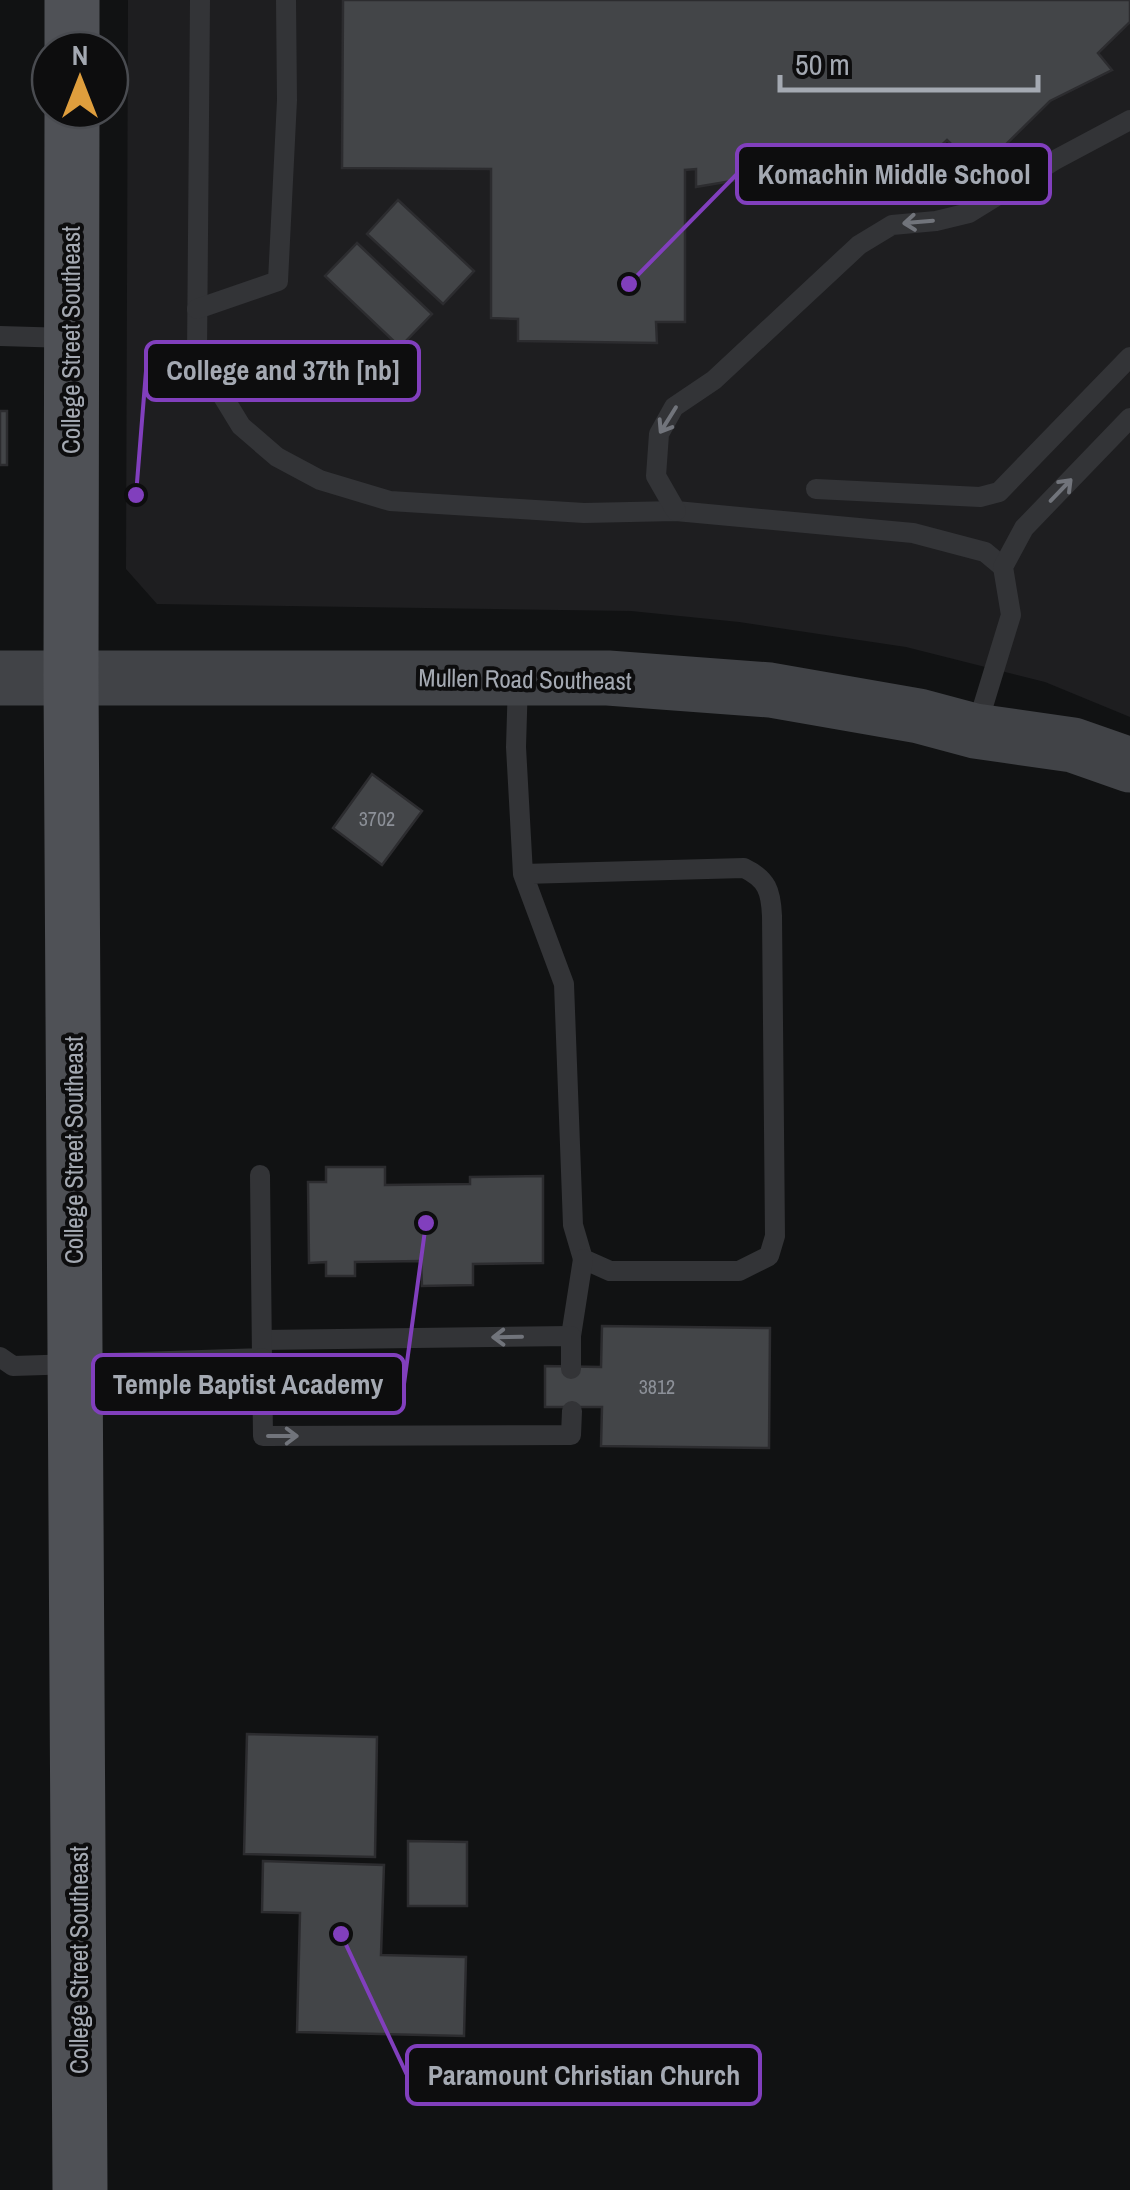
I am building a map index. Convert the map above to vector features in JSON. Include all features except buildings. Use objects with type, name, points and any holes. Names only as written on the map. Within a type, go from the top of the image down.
[{"type":"main road","points":[[72,0],[72,30]]},
{"type":"main road","name":"College Street Southeast","points":[[72,130],[71,678],[80,2190]]},
{"type":"street","name":"Mullen Road Southeast","points":[[0,678],[608,678],[770,690],[919,716],[975,731],[1073,745],[1130,764]]},
{"type":"street","name":"Mullen Road Southeast","points":[[975,731],[1064,779],[1130,805]]},
{"type":"lane","points":[[200,0],[197,354],[240,426],[278,457],[320,480],[390,502],[584,513],[676,511],[913,532],[985,552],[1003,567]]},
{"type":"lane","points":[[196,309],[278,282],[286,0]]},
{"type":"lane","points":[[676,511],[656,476],[659,434],[674,407],[714,380],[860,245],[892,224],[970,212],[1130,120]]},
{"type":"lane","points":[[0,336],[71,338]]},
{"type":"lane","points":[[816,489],[980,498],[999,492],[1130,357]]},
{"type":"lane","points":[[975,731],[1011,615],[1003,567],[1024,528],[1130,418]]},
{"type":"lane","points":[[518,678],[516,747],[523,874],[564,984],[573,1225],[583,1259],[572,1336],[572,1370]]},
{"type":"lane","points":[[523,874],[744,868],[762,877],[771,894],[774,1236],[768,1256],[739,1271],[610,1271],[583,1259]]},
{"type":"lane","points":[[260,1175],[262,1436],[572,1435],[572,1411]]},
{"type":"lane","points":[[0,1357],[13,1366],[75,1364],[262,1349],[572,1336]]},
{"type":"shaded area","points":[[128,0],[1130,0],[1130,717],[1045,682],[906,647],[739,622],[631,611],[157,604],[126,569]]},
{"type":"place","name":"Komachin Middle School","points":[[629,284]]},
{"type":"place","name":"College and 37th [nb]","points":[[136,495]]},
{"type":"place","name":"Temple Baptist Academy","points":[[426,1223]]},
{"type":"place","name":"Paramount Christian Church","points":[[341,1934]]}]
